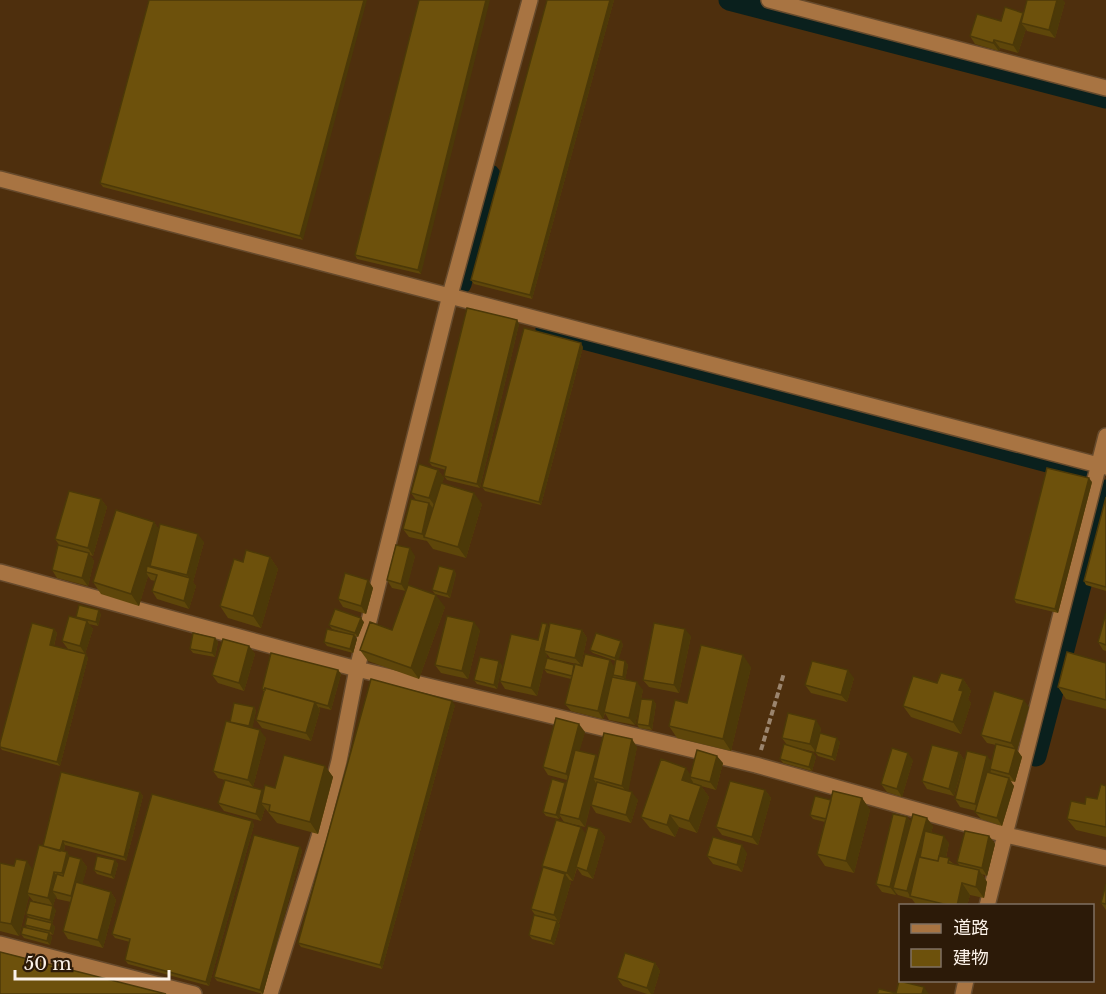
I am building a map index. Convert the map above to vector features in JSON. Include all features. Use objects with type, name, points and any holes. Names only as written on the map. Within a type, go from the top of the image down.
[{"type":"street","points":[[270,994],[319,837],[339,761],[357,669],[450,295],[530,0]]},
{"type":"street","points":[[769,0],[1106,88]]},
{"type":"street","points":[[0,178],[1102,466]]},
{"type":"street","points":[[988,904],[1102,466],[1106,436]]},
{"type":"street","points":[[0,572],[357,669],[756,765],[1006,835],[1106,858]]},
{"type":"street","points":[[0,944],[194,994]]},
{"type":"path","points":[[756,765],[784,673]]},
{"type":"building","points":[[149,0],[364,0],[300,236],[100,183]]},
{"type":"building","points":[[419,0],[486,0],[418,270],[355,255]]},
{"type":"building","points":[[547,0],[610,0],[530,295],[471,280]]},
{"type":"building","points":[[1027,0],[1057,0],[1049,30],[1021,23]]},
{"type":"building","points":[[1005,7],[1023,13],[1013,45],[994,40],[993,43],[970,36],[977,14],[1001,21]]},
{"type":"building","points":[[467,308],[517,320],[477,484],[444,476],[446,467],[429,462]]},
{"type":"building","points":[[524,328],[581,343],[539,502],[482,487]]},
{"type":"building","points":[[419,464],[438,470],[429,498],[411,493]]},
{"type":"building","points":[[1047,468],[1089,478],[1055,609],[1014,599]]},
{"type":"building","points":[[441,483],[474,493],[458,547],[424,537]]},
{"type":"building","points":[[69,491],[101,499],[88,548],[55,539]]},
{"type":"building","points":[[1106,497],[1106,587],[1084,581]]},
{"type":"building","points":[[411,499],[429,503],[422,534],[403,529]]},
{"type":"building","points":[[116,510],[154,522],[131,594],[93,582]]},
{"type":"building","points":[[160,524],[198,534],[187,575],[150,566]]},
{"type":"building","points":[[58,545],[89,553],[82,578],[52,570]]},
{"type":"building","points":[[396,545],[410,548],[401,584],[387,580]]},
{"type":"building","points":[[246,550],[270,557],[253,616],[220,606],[234,559],[243,562]]},
{"type":"building","points":[[147,566],[190,578],[184,601],[152,591],[157,575],[146,572]]},
{"type":"building","points":[[439,566],[454,570],[447,594],[432,590]]},
{"type":"building","points":[[345,573],[368,580],[361,606],[338,599]]},
{"type":"building","points":[[408,585],[436,595],[411,668],[360,650],[370,622],[392,630]]},
{"type":"building","points":[[79,605],[99,610],[96,622],[76,617]]},
{"type":"building","points":[[335,609],[361,618],[355,633],[329,625]]},
{"type":"building","points":[[1106,613],[1106,645],[1098,642]]},
{"type":"building","points":[[69,616],[87,621],[80,646],[62,641]]},
{"type":"building","points":[[447,616],[474,622],[462,671],[435,665]]},
{"type":"building","points":[[32,623],[54,629],[50,645],[86,654],[57,762],[0,747]]},
{"type":"building","points":[[542,623],[547,624],[531,688],[500,681],[511,634],[538,640]]},
{"type":"building","points":[[550,623],[582,630],[575,658],[544,651]]},
{"type":"building","points":[[654,623],[685,629],[674,685],[643,680]]},
{"type":"building","points":[[327,629],[354,635],[350,649],[324,642]]},
{"type":"building","points":[[193,633],[215,638],[212,653],[190,649]]},
{"type":"building","points":[[596,633],[621,641],[615,658],[590,650]]},
{"type":"building","points":[[223,639],[249,646],[239,683],[212,675]]},
{"type":"building","points":[[701,645],[743,655],[723,739],[669,726],[675,700],[687,703]]},
{"type":"building","points":[[1067,652],[1106,663],[1106,700],[1058,687]]},
{"type":"building","points":[[271,653],[338,670],[328,706],[262,689]]},
{"type":"building","points":[[585,654],[610,660],[598,711],[565,704],[575,664],[582,666]]},
{"type":"building","points":[[480,657],[499,661],[494,685],[474,680]]},
{"type":"building","points":[[547,658],[574,665],[572,676],[544,669]]},
{"type":"building","points":[[616,659],[625,661],[623,677],[613,675]]},
{"type":"building","points":[[812,661],[848,670],[841,695],[805,685]]},
{"type":"building","points":[[941,673],[963,679],[959,690],[963,691],[953,722],[903,706],[913,676],[937,683]]},
{"type":"building","points":[[612,677],[637,682],[629,718],[604,712]]},
{"type":"building","points":[[371,679],[452,701],[380,965],[298,943]]},
{"type":"building","points":[[265,688],[315,702],[306,733],[256,720]]},
{"type":"building","points":[[994,691],[1024,700],[1011,743],[981,735]]},
{"type":"building","points":[[641,699],[653,700],[649,726],[637,724]]},
{"type":"building","points":[[234,703],[254,707],[249,726],[230,722]]},
{"type":"building","points":[[788,713],[816,720],[810,744],[782,738]]},
{"type":"building","points":[[556,718],[579,724],[566,774],[543,767]]},
{"type":"building","points":[[226,721],[260,730],[248,780],[213,771]]},
{"type":"building","points":[[604,733],[632,739],[622,786],[593,778]]},
{"type":"building","points":[[820,733],[837,738],[832,757],[815,752]]},
{"type":"building","points":[[784,744],[813,753],[809,767],[780,759]]},
{"type":"building","points":[[996,744],[1016,749],[1009,774],[990,769]]},
{"type":"building","points":[[932,745],[959,752],[949,789],[922,781]]},
{"type":"building","points":[[892,748],[908,753],[897,789],[881,784]]},
{"type":"building","points":[[575,750],[596,755],[579,819],[559,814]]},
{"type":"building","points":[[697,750],[717,756],[710,782],[690,777]]},
{"type":"building","points":[[967,751],[987,756],[975,804],[955,799]]},
{"type":"building","points":[[284,755],[325,766],[310,822],[269,811],[270,805],[261,803],[265,785],[275,788]]},
{"type":"building","points":[[661,759],[686,768],[682,780],[701,786],[689,821],[670,815],[667,825],[641,817]]},
{"type":"building","points":[[61,772],[140,792],[124,857],[63,841],[60,851],[43,846]]},
{"type":"building","points":[[987,772],[1009,778],[997,818],[975,812]]},
{"type":"building","points":[[552,779],[565,783],[556,815],[543,812]]},
{"type":"building","points":[[225,780],[262,790],[256,814],[218,803]]},
{"type":"building","points":[[730,781],[765,790],[752,837],[716,827]]},
{"type":"building","points":[[597,782],[632,792],[626,815],[591,805]]},
{"type":"building","points":[[1101,784],[1106,786],[1106,827],[1067,819],[1071,801],[1085,804],[1086,797],[1097,799]]},
{"type":"building","points":[[833,791],[862,798],[846,861],[817,854]]},
{"type":"building","points":[[152,794],[252,821],[206,982],[125,960],[130,939],[112,934]]},
{"type":"building","points":[[815,796],[831,800],[826,819],[810,815]]},
{"type":"building","points":[[893,814],[907,817],[890,887],[876,884]]},
{"type":"building","points":[[913,814],[927,818],[907,891],[893,888]]},
{"type":"building","points":[[556,820],[581,827],[567,873],[542,866]]},
{"type":"building","points":[[588,826],[599,829],[587,871],[576,867]]},
{"type":"building","points":[[925,831],[944,836],[938,861],[920,857]]},
{"type":"building","points":[[965,831],[989,836],[982,868],[957,862]]},
{"type":"building","points":[[254,835],[300,847],[260,990],[214,977]]},
{"type":"building","points":[[713,837],[742,845],[737,865],[707,856]]},
{"type":"building","points":[[39,845],[67,852],[62,873],[54,872],[48,898],[27,893]]},
{"type":"building","points":[[69,856],[81,859],[71,896],[52,891],[57,874],[63,876]]},
{"type":"building","points":[[97,856],[115,860],[111,875],[94,870]]},
{"type":"building","points":[[939,856],[949,858],[948,863],[979,870],[976,887],[962,883],[957,904],[944,904],[910,896],[919,857],[938,861]]},
{"type":"building","points":[[16,859],[27,861],[11,924],[0,922],[0,863],[14,866]]},
{"type":"building","points":[[543,867],[565,874],[554,915],[531,909]]},
{"type":"building","points":[[76,882],[111,892],[98,940],[63,931]]},
{"type":"building","points":[[1106,884],[1106,904],[1101,903]]},
{"type":"building","points":[[30,901],[53,906],[50,920],[26,914]]},
{"type":"building","points":[[534,915],[557,921],[551,941],[529,935]]},
{"type":"building","points":[[27,917],[52,923],[50,931],[25,925]]},
{"type":"building","points":[[23,927],[49,933],[47,941],[21,934]]},
{"type":"building","points":[[0,952],[166,994],[0,994]]},
{"type":"building","points":[[625,953],[655,963],[647,988],[617,978]]},
{"type":"building","points":[[899,981],[924,987],[922,994],[877,994],[879,989],[896,993]]},
{"type":"waterway","points":[[729,0],[1106,98]]},
{"type":"waterway","points":[[461,284],[490,175]]},
{"type":"waterway","points":[[546,329],[1082,471]]},
{"type":"waterway","points":[[1036,756],[1106,490]]}]
